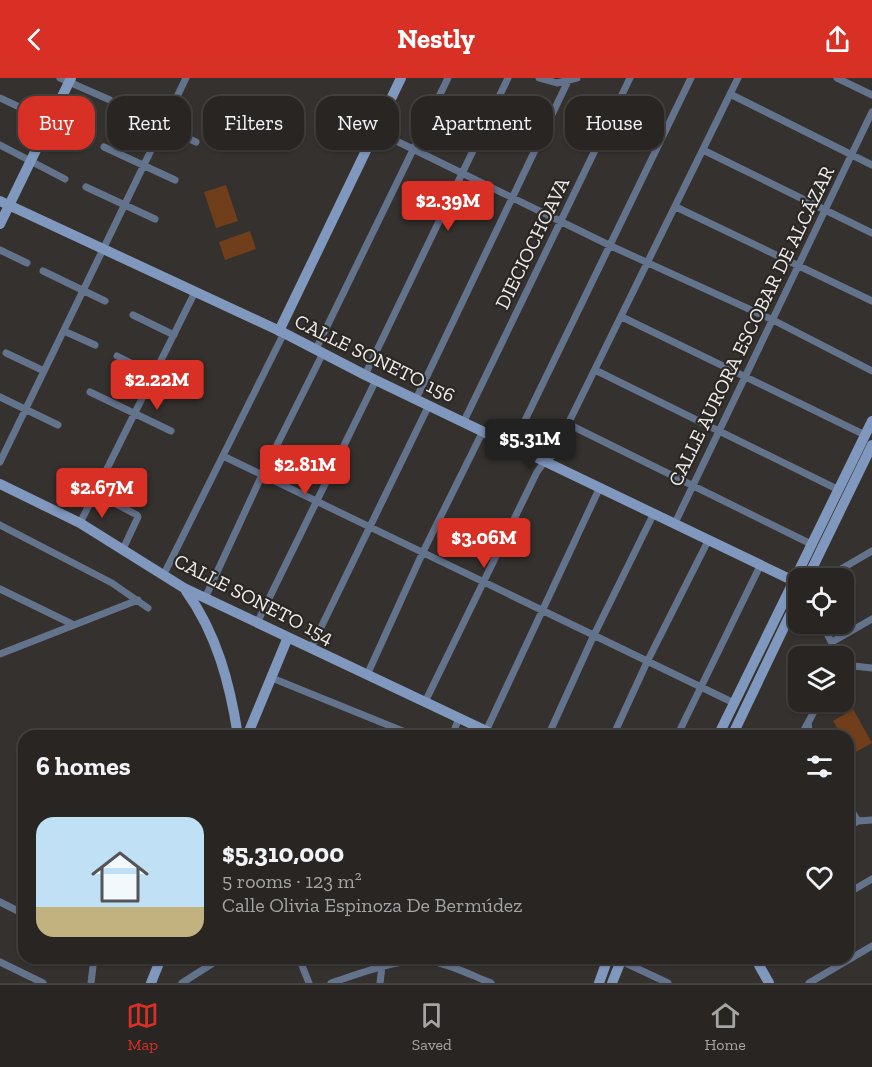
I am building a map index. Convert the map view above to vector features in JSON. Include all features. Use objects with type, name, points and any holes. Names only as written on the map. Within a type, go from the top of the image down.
[{"type":"street","points":[[177,96],[186,78]]},
{"type":"street","points":[[393,96],[401,78]]},
{"type":"street","points":[[440,96],[448,78]]},
{"type":"street","points":[[365,375],[508,78]]},
{"type":"street","points":[[539,78],[557,83],[578,78]]},
{"type":"street","name":"DIECIOCHOAVA","points":[[464,421],[630,78]]},
{"type":"street","points":[[513,445],[691,78]]},
{"type":"street","points":[[425,702],[537,471],[555,454],[738,78]]},
{"type":"street","points":[[837,78],[872,95]]},
{"type":"street","points":[[60,96],[67,79],[107,99]]},
{"type":"street","points":[[416,399],[568,81]]},
{"type":"street","points":[[730,94],[872,165]]},
{"type":"street","points":[[0,98],[18,107]]},
{"type":"street","name":"CALLE AURORA ESCOBAR DE ALCÁZAR","points":[[675,523],[872,112]]},
{"type":"street","points":[[191,140],[196,142]]},
{"type":"street","points":[[0,145],[64,179]]},
{"type":"street","points":[[104,147],[175,180]]},
{"type":"street","points":[[0,224],[4,203],[36,150]]},
{"type":"street","points":[[0,462],[151,150]]},
{"type":"street","points":[[164,574],[223,456],[367,150]]},
{"type":"street","points":[[206,598],[414,150]]},
{"type":"street","points":[[419,150],[611,246],[649,262],[872,371]]},
{"type":"street","points":[[703,150],[872,233]]},
{"type":"street","points":[[87,187],[155,219]]},
{"type":"street","name":"CALLE SONETO 156","points":[[4,203],[281,332],[365,375],[788,577]]},
{"type":"street","points":[[676,207],[872,301]]},
{"type":"street","points":[[0,250],[27,264]]},
{"type":"street","points":[[43,271],[105,301]]},
{"type":"street","points":[[80,523],[195,292]]},
{"type":"street","points":[[133,315],[174,335]]},
{"type":"street","points":[[622,316],[865,435]]},
{"type":"street","points":[[64,331],[95,345]]},
{"type":"street","points":[[6,353],[44,371]]},
{"type":"street","points":[[117,356],[188,392]]},
{"type":"street","points":[[595,369],[839,490]]},
{"type":"street","points":[[257,623],[376,380]]},
{"type":"street","points":[[90,392],[171,431]]},
{"type":"street","points":[[0,397],[58,425]]},
{"type":"street","points":[[310,648],[429,405]]},
{"type":"street","points":[[803,568],[872,421]]},
{"type":"street","points":[[568,424],[813,545]]},
{"type":"street","points":[[367,675],[422,554],[483,431]]},
{"type":"street","points":[[812,568],[872,445]]},
{"type":"street","points":[[223,456],[734,703]]},
{"type":"street","name":"CALLE SONETO 154","points":[[0,484],[80,523],[184,588],[484,730]]},
{"type":"street","points":[[486,730],[600,487]]},
{"type":"street","points":[[95,493],[137,515],[123,549]]},
{"type":"street","points":[[551,730],[593,636],[654,513]]},
{"type":"street","points":[[0,525],[112,583],[148,608]]},
{"type":"street","points":[[616,730],[709,539]]},
{"type":"street","points":[[843,568],[872,551]]},
{"type":"street","points":[[681,730],[761,564]]},
{"type":"street","points":[[184,588],[213,638],[222,661],[230,688],[237,730]]},
{"type":"street","points":[[0,589],[72,624]]},
{"type":"street","points":[[721,730],[788,598]]},
{"type":"street","points":[[1,652],[138,600]]},
{"type":"street","points":[[735,730],[788,619]]},
{"type":"street","points":[[832,642],[872,619]]},
{"type":"street","points":[[828,634],[834,646]]},
{"type":"street","points":[[250,730],[288,637]]},
{"type":"street","points":[[854,666],[872,668]]},
{"type":"street","points":[[272,678],[400,730]]},
{"type":"street","points":[[804,730],[814,712]]},
{"type":"street","points":[[454,730],[459,718]]},
{"type":"street","points":[[808,723],[809,730]]},
{"type":"street","points":[[854,815],[858,821]]},
{"type":"street","points":[[854,823],[872,820]]},
{"type":"street","points":[[854,887],[872,879]]},
{"type":"street","points":[[0,902],[18,911]]},
{"type":"street","points":[[854,956],[872,946]]},
{"type":"street","points":[[0,962],[43,983]]},
{"type":"street","points":[[91,983],[93,964]]},
{"type":"street","points":[[151,983],[159,964]]},
{"type":"street","points":[[184,983],[212,964]]},
{"type":"street","points":[[301,964],[309,983]]},
{"type":"street","points":[[331,983],[379,964]]},
{"type":"street","points":[[380,983],[382,964]]},
{"type":"street","points":[[439,964],[491,983]]},
{"type":"street","points":[[598,983],[606,964]]},
{"type":"street","points":[[612,983],[618,964]]},
{"type":"street","points":[[630,964],[668,983]]},
{"type":"street","points":[[758,964],[769,983]]},
{"type":"street","points":[[808,983],[841,964]]},
{"type":"shaded area","points":[[226,185],[238,221],[216,228],[204,192]]},
{"type":"shaded area","points":[[250,231],[256,249],[225,260],[219,242]]},
{"type":"shaded area","points":[[854,711],[872,743],[854,753],[854,730],[838,730],[833,721]]}]
